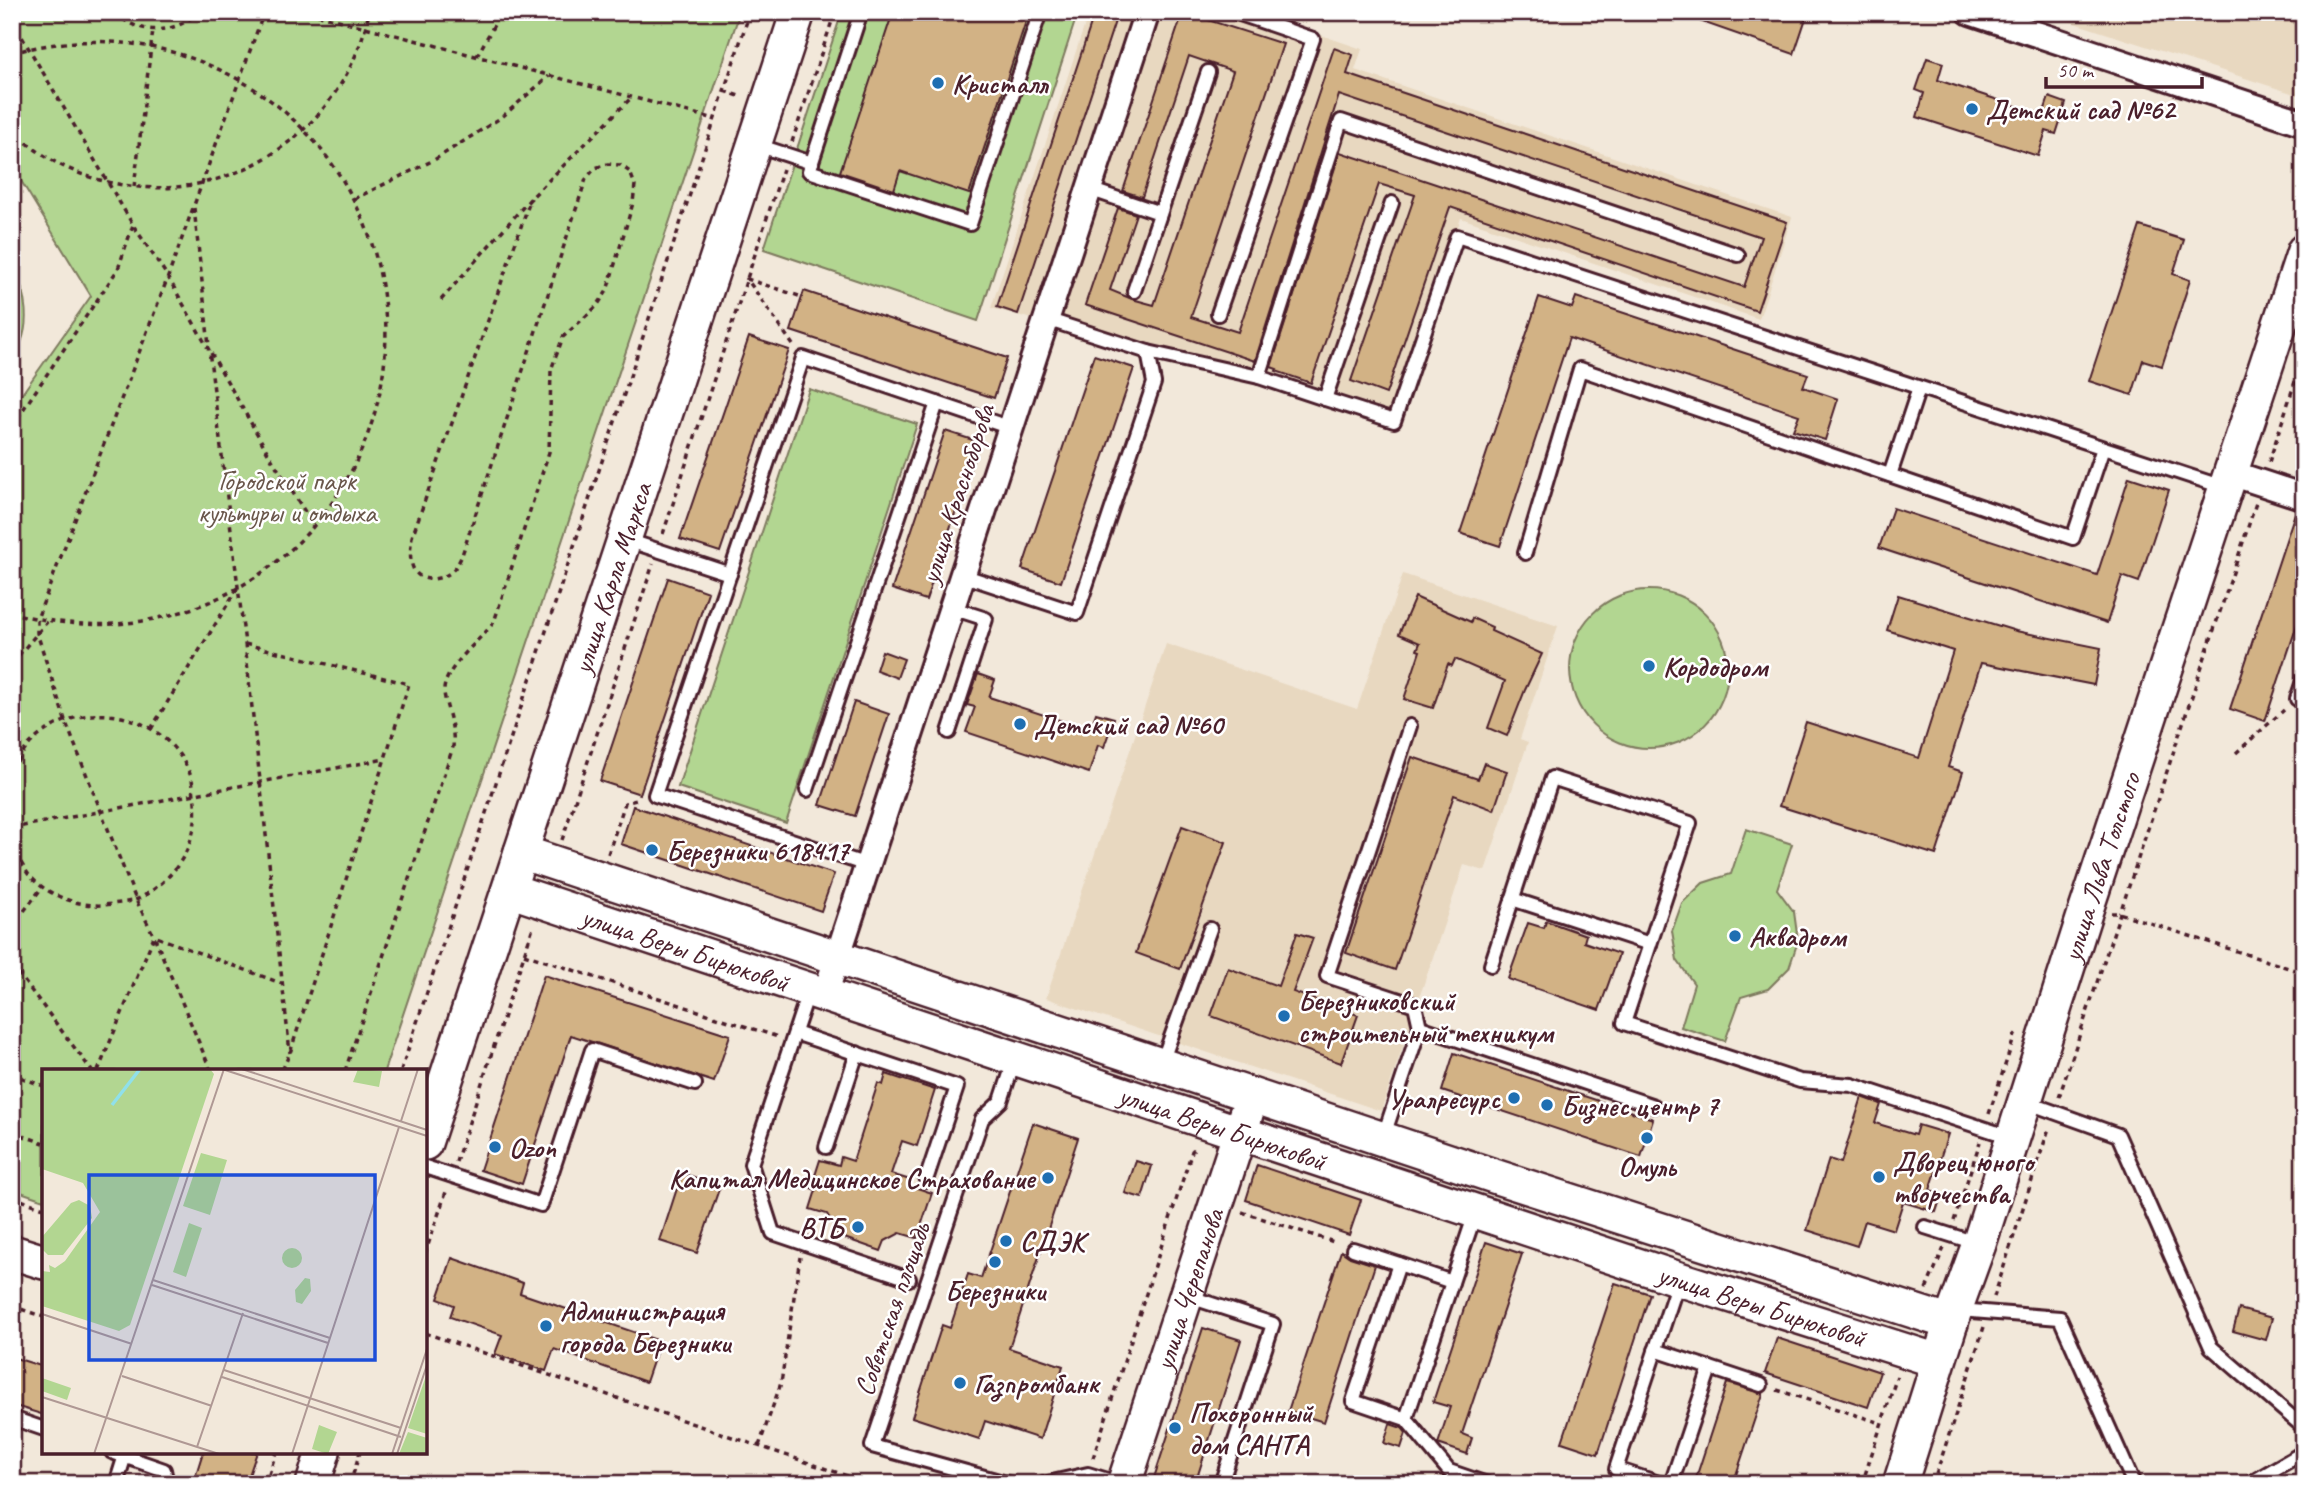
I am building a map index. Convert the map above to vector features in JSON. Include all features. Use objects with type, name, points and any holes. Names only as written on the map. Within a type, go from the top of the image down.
[{"type":"street","name":"улица Карла Маркса","points":[[427,1137],[798,12]]},
{"type":"street","name":"улица Красноборова","points":[[817,993],[837,957],[1147,12]]},
{"type":"street","points":[[1970,12],[2304,123]]},
{"type":"street","name":"улица Льва Толстого","points":[[1900,1484],[1953,1316],[1964,1239],[1999,1133],[2026,1101],[2085,914],[2301,272]]},
{"type":"street","points":[[2229,481],[2262,484],[2304,498]]},
{"type":"street","name":"улица Веры Бирюковой","points":[[521,852],[1500,1178],[1919,1312],[1953,1316]]},
{"type":"street","name":"улица Веры Бирюковой","points":[[509,890],[1679,1279],[1938,1361]]},
{"type":"street","name":"улица Черепанова","points":[[1122,1484],[1252,1095]]},
{"type":"street","points":[[1481,1213],[1500,1178]]},
{"type":"street","points":[[313,1484],[322,1454]]},
{"type":"lane","points":[[861,12],[809,171],[970,223],[1040,12]]},
{"type":"lane","points":[[1218,314],[1313,39],[1234,12]]},
{"type":"lane","points":[[1134,291],[1208,72]]},
{"type":"lane","points":[[1259,377],[1341,121],[1738,255]]},
{"type":"lane","points":[[754,144],[812,163]]},
{"type":"lane","points":[[1089,189],[1160,213]]},
{"type":"lane","points":[[1325,399],[1392,203]]},
{"type":"lane","points":[[1046,320],[1148,352],[1259,377],[1394,421],[1457,236],[2103,448],[2229,481]]},
{"type":"lane","points":[[962,575],[1077,613],[1154,383],[1148,352]]},
{"type":"lane","points":[[867,866],[655,795],[803,358],[1011,428]]},
{"type":"lane","points":[[1525,553],[1580,369],[2073,538],[2103,448]]},
{"type":"lane","points":[[1890,475],[1919,388]]},
{"type":"lane","points":[[807,790],[937,403]]},
{"type":"lane","points":[[624,539],[730,574]]},
{"type":"lane","points":[[949,732],[986,619],[951,608]]},
{"type":"lane","points":[[2300,700],[2304,678]]},
{"type":"lane","points":[[1383,1139],[1420,1027],[1415,1005],[1327,976],[1410,726]]},
{"type":"lane","points":[[1491,965],[1552,778],[1690,823],[1624,1023],[1800,1081],[1852,1085],[1999,1133]]},
{"type":"lane","points":[[1512,899],[1650,944]]},
{"type":"lane","points":[[1161,1065],[1210,929]]},
{"type":"lane","name":"Советская площадь","points":[[817,993],[793,1037],[751,1164],[774,1233],[909,1279]]},
{"type":"lane","points":[[1420,1027],[1654,1106]]},
{"type":"lane","points":[[793,1037],[857,1053],[957,1087],[926,1180]]},
{"type":"lane","points":[[427,1168],[541,1205],[592,1050],[695,1084]]},
{"type":"lane","points":[[825,1147],[857,1053]]},
{"type":"lane","name":"Советская площадь","points":[[1010,1484],[872,1446],[982,1119],[1001,1101],[1015,1058]]},
{"type":"lane","points":[[2026,1101],[2118,1135],[2211,1346],[2301,1425],[2304,1432]]},
{"type":"lane","points":[[1406,1419],[1452,1282],[1481,1213]]},
{"type":"lane","points":[[1925,1227],[1964,1239]]},
{"type":"lane","points":[[1353,1248],[1452,1282]]},
{"type":"lane","points":[[1399,1264],[1353,1401],[1406,1419],[1449,1471],[1487,1484]]},
{"type":"lane","points":[[1662,1484],[1616,1468],[1679,1279]]},
{"type":"lane","points":[[1186,1296],[1273,1324],[1221,1484]]},
{"type":"lane","points":[[1953,1316],[2060,1318],[2134,1484]]},
{"type":"lane","points":[[1655,1350],[1761,1385]]},
{"type":"lane","points":[[1671,1484],[1710,1368]]},
{"type":"lane","points":[[12,1418],[42,1428]]},
{"type":"lane","points":[[2249,1484],[2304,1452]]},
{"type":"lane","points":[[116,1484],[121,1454],[164,1470],[167,1484]]},
{"type":"lane","points":[[1043,1484],[1088,1474],[1122,1484]]},
{"type":"path","points":[[116,12],[121,19],[153,30],[173,28],[191,19],[198,12]]},
{"type":"path","points":[[210,1069],[136,900],[65,720],[37,633],[37,620],[168,277],[264,12]]},
{"type":"path","points":[[308,12],[715,119]]},
{"type":"path","points":[[12,129],[52,161],[109,183],[169,188],[202,183],[248,168],[272,155],[304,130],[331,100],[346,78],[366,27],[369,12]]},
{"type":"path","points":[[477,56],[501,12]]},
{"type":"path","points":[[402,1069],[750,12]]},
{"type":"path","points":[[554,863],[835,12]]},
{"type":"path","points":[[12,20],[133,225],[168,277],[271,458],[314,526]]},
{"type":"path","points":[[134,187],[153,30]]},
{"type":"path","points":[[12,53],[29,48],[90,41],[151,47],[181,54],[239,80],[271,101],[304,130],[328,158],[354,199],[380,269],[387,329],[385,360],[374,420],[363,448],[338,493],[314,526],[269,567],[238,587],[207,602],[158,618],[98,625],[37,620],[12,613]]},
{"type":"path","points":[[354,199],[434,160],[502,117],[549,75]]},
{"type":"path","points":[[441,300],[531,198],[632,97]]},
{"type":"path","points":[[346,1069],[453,747],[455,733],[444,692],[445,678],[494,621],[550,452],[551,370],[563,337],[597,306],[607,291],[633,203],[635,185],[630,172],[620,165],[608,164],[595,168],[586,179],[462,555],[453,570],[441,578],[428,579],[416,575],[410,564],[412,537],[531,198]]},
{"type":"path","points":[[194,206],[290,1053]]},
{"type":"path","points":[[12,426],[118,270],[133,225]]},
{"type":"path","points":[[747,279],[802,297]]},
{"type":"path","points":[[747,279],[803,358]]},
{"type":"path","points":[[2178,733],[2304,355]]},
{"type":"path","points":[[151,729],[238,587]]},
{"type":"path","points":[[12,663],[48,621]]},
{"type":"path","points":[[245,644],[409,684],[283,1069]]},
{"type":"path","points":[[2236,752],[2300,700]]},
{"type":"path","points":[[12,770],[33,740],[65,720],[102,713],[139,721],[170,743],[191,774],[197,812],[189,848],[168,879],[136,900],[99,906],[62,898],[30,877],[12,848]]},
{"type":"path","points":[[12,828],[384,760]]},
{"type":"path","points":[[605,863],[625,803]]},
{"type":"path","points":[[12,928],[43,886]]},
{"type":"path","points":[[427,1248],[542,901]]},
{"type":"path","points":[[2085,914],[2119,913],[2304,973]]},
{"type":"path","points":[[154,936],[283,984]]},
{"type":"path","points":[[99,1069],[154,936]]},
{"type":"path","points":[[524,954],[793,1037]]},
{"type":"path","points":[[12,965],[90,1069]]},
{"type":"path","points":[[1919,1312],[1964,1239],[1999,1133],[2015,1035]]},
{"type":"path","points":[[12,1074],[42,1085]]},
{"type":"path","points":[[12,1132],[42,1142]]},
{"type":"path","points":[[1088,1474],[1192,1151]]},
{"type":"path","points":[[12,1197],[42,1207]]},
{"type":"path","points":[[1236,1210],[1353,1248]]},
{"type":"path","points":[[760,1446],[781,1383],[803,1243]]},
{"type":"path","points":[[12,1306],[42,1316]]},
{"type":"path","points":[[427,1334],[871,1484]]},
{"type":"path","points":[[1862,1484],[1905,1350]]},
{"type":"path","points":[[1761,1385],[1881,1423]]},
{"type":"path","points":[[266,1484],[275,1454]]},
{"type":"path","points":[[349,1484],[359,1454]]},
{"type":"shaded area","points":[[1089,12],[1253,12],[1362,49],[1355,70],[1792,217],[1759,319],[1461,218],[1393,415],[991,308]]},
{"type":"shaded area","points":[[2040,12],[2304,12],[2304,97]]},
{"type":"shaded area","points":[[1403,574],[1558,626],[1520,739],[1528,742],[1485,871],[1464,865],[1381,1111],[1046,998],[1166,644],[1357,709]]},
{"type":"green space","name":"Городской парк культуры и отдыха","points":[[12,12],[740,12],[385,1069],[42,1069],[42,1199],[12,1189],[12,408],[91,296],[12,166]]},
{"type":"green space","points":[[842,12],[1078,12],[978,321],[764,249]]},
{"type":"green space","points":[[12,260],[24,297],[26,323],[24,335],[12,358]]},
{"type":"green space","points":[[809,389],[917,424],[786,823],[678,787]]},
{"type":"green space","name":"Кордодром","points":[[1649,590],[1679,596],[1705,613],[1722,639],[1728,669],[1722,699],[1705,725],[1679,742],[1649,748],[1619,742],[1593,725],[1576,699],[1570,669],[1576,639],[1593,613],[1619,596]]},
{"type":"green space","name":"Аквадром","points":[[1746,829],[1792,844],[1777,889],[1794,912],[1798,941],[1789,968],[1768,989],[1741,997],[1725,1041],[1681,1027],[1694,984],[1677,960],[1672,931],[1682,903],[1703,883],[1731,874]]},
{"type":"building","name":"Кристалл","points":[[893,12],[1029,12],[969,194],[900,171],[894,190],[840,172]]},
{"type":"building","points":[[1095,12],[1118,12],[1018,314],[997,307]]},
{"type":"building","points":[[1183,12],[1283,44],[1191,317],[1238,332],[1334,48],[1353,55],[1347,74],[1787,222],[1757,311],[1450,207],[1386,394],[1351,381],[1415,195],[1379,184],[1311,383],[1276,371],[1277,369],[1271,367],[1340,152],[1744,287],[1761,237],[1339,95],[1255,361],[1085,305],[1118,208],[1136,214],[1110,290],[1154,305],[1233,71],[1189,56],[1142,197],[1123,191]]},
{"type":"building","points":[[1683,12],[1789,12],[1806,18],[1794,54],[1682,15]]},
{"type":"building","name":"Детский сад №62","points":[[1927,58],[1943,63],[1938,80],[2043,115],[2049,97],[2066,103],[2056,134],[2046,131],[2038,156],[1917,117],[1924,93],[1916,90]]},
{"type":"building","points":[[2140,226],[2184,240],[2173,274],[2190,280],[2162,366],[2143,360],[2132,395],[2089,381]]},
{"type":"building","points":[[804,291],[1007,358],[994,398],[791,331]]},
{"type":"building","points":[[1539,297],[1572,308],[1576,297],[1808,374],[1803,387],[1838,399],[1825,440],[1793,430],[1799,415],[1569,338],[1500,546],[1460,533]]},
{"type":"building","points":[[749,337],[789,350],[720,552],[680,539]]},
{"type":"building","points":[[1094,355],[1134,368],[1061,582],[1022,569]]},
{"type":"building","points":[[945,431],[979,442],[926,600],[892,589]]},
{"type":"building","points":[[2129,477],[2169,490],[2139,582],[2122,576],[2107,623],[1879,548],[1893,508],[2097,575]]},
{"type":"building","points":[[2296,510],[2304,511],[2304,604],[2265,721],[2230,709]]},
{"type":"building","points":[[668,578],[708,592],[640,794],[600,781]]},
{"type":"building","points":[[1898,595],[2016,631],[2101,648],[2094,685],[1981,663],[1948,767],[1963,772],[1936,855],[1779,806],[1806,722],[1919,758],[1953,651],[1887,630]]},
{"type":"building","points":[[1415,597],[1471,622],[1472,618],[1492,627],[1491,631],[1542,654],[1507,736],[1488,728],[1505,681],[1455,659],[1452,666],[1448,664],[1433,708],[1404,699],[1420,651],[1417,650],[1420,643],[1399,634]]},
{"type":"building","points":[[882,651],[904,659],[897,678],[876,670]]},
{"type":"building","name":"Детский сад №60","points":[[978,674],[995,680],[989,697],[1090,730],[1096,713],[1114,718],[1104,747],[1098,745],[1089,773],[966,732],[975,707],[967,705]]},
{"type":"building","points":[[854,702],[889,714],[855,816],[820,805]]},
{"type":"building","points":[[1412,757],[1478,779],[1484,763],[1507,771],[1494,810],[1454,795],[1395,970],[1346,953]]},
{"type":"building","points":[[633,806],[834,874],[821,911],[621,844]]},
{"type":"building","points":[[1182,826],[1226,842],[1180,969],[1136,953]]},
{"type":"building","points":[[1546,921],[1586,935],[1584,942],[1619,954],[1599,1010],[1508,979],[1528,923],[1544,928]]},
{"type":"building","name":"Березниковский строительный техникум","points":[[1297,933],[1313,938],[1293,992],[1358,1015],[1341,1063],[1211,1016],[1228,968],[1278,986]]},
{"type":"building","points":[[544,975],[730,1035],[714,1082],[571,1035],[522,1184],[480,1170]]},
{"type":"building","name":"Бизнес центр 7","points":[[1454,1053],[1653,1119],[1641,1157],[1442,1091]]},
{"type":"building","points":[[886,1074],[935,1090],[917,1146],[902,1141],[891,1174],[910,1180],[908,1185],[932,1193],[917,1238],[900,1233],[885,1241],[881,1251],[833,1234],[835,1227],[827,1214],[810,1209],[816,1190],[811,1188],[820,1160],[839,1165],[841,1157],[853,1161],[878,1083],[883,1085]]},
{"type":"building","name":"Дворец юного творчества","points":[[1862,1097],[1881,1104],[1875,1123],[1915,1135],[1918,1125],[1948,1134],[1930,1190],[1942,1194],[1936,1212],[1903,1202],[1894,1230],[1865,1221],[1857,1246],[1807,1230],[1829,1159],[1841,1163]]},
{"type":"building","points":[[1033,1123],[1078,1138],[1009,1348],[1063,1366],[1040,1439],[985,1421],[979,1439],[912,1417],[942,1325],[950,1328],[968,1274],[981,1278]]},
{"type":"building","points":[[1136,1161],[1152,1166],[1142,1198],[1125,1193]]},
{"type":"building","points":[[1257,1165],[1361,1200],[1349,1235],[1246,1200]]},
{"type":"building","points":[[682,1173],[720,1186],[697,1253],[660,1241]]},
{"type":"building","points":[[1486,1242],[1522,1254],[1462,1434],[1472,1438],[1467,1454],[1438,1444],[1450,1407],[1433,1402]]},
{"type":"building","points":[[1341,1251],[1350,1257],[1375,1265],[1324,1422],[1288,1411]]},
{"type":"building","name":"Администрация города Березники","points":[[452,1258],[523,1283],[520,1293],[660,1341],[646,1382],[554,1349],[546,1371],[495,1354],[502,1335],[450,1317],[454,1305],[438,1299]]},
{"type":"building","points":[[1615,1283],[1650,1294],[1598,1454],[1562,1442]]},
{"type":"building","points":[[2239,1309],[2272,1318],[2266,1340],[2233,1331]]},
{"type":"building","points":[[1203,1328],[1241,1340],[1195,1484],[1152,1484]]},
{"type":"building","points":[[1777,1338],[1880,1372],[1868,1407],[1765,1373]]},
{"type":"building","points":[[12,1357],[42,1366],[42,1414],[12,1405]]},
{"type":"building","points":[[1727,1383],[1763,1394],[1733,1484],[1694,1484]]},
{"type":"building","points":[[1390,1424],[1402,1428],[1406,1433],[1401,1448],[1384,1443]]},
{"type":"building","points":[[202,1454],[256,1454],[246,1484],[193,1484]]},
{"type":"place","name":"Кристалл","points":[[938,83]]},
{"type":"place","name":"Детский сад №62","points":[[1972,109]]},
{"type":"place","name":"Кордодром","points":[[1649,666]]},
{"type":"place","name":"Детский сад №60","points":[[1020,724]]},
{"type":"place","name":"Березники 618417","points":[[652,850]]},
{"type":"place","name":"Аквадром","points":[[1735,936]]},
{"type":"place","name":"Березниковский строительный техникум","points":[[1284,1016]]},
{"type":"place","name":"Уралресурс","points":[[1514,1098]]},
{"type":"place","name":"Бизнес центр 7","points":[[1547,1105]]},
{"type":"place","name":"Омуль","points":[[1647,1138]]},
{"type":"place","name":"Ozon","points":[[495,1147]]},
{"type":"place","name":"Дворец юного творчества","points":[[1879,1177]]},
{"type":"place","name":"Капитал Медицинское Страхование","points":[[1048,1178]]},
{"type":"place","name":"ВТБ","points":[[858,1227]]},
{"type":"place","name":"СДЭК","points":[[1006,1241]]},
{"type":"place","name":"Березники","points":[[995,1262]]},
{"type":"place","name":"Администрация города Березники","points":[[546,1326]]},
{"type":"place","name":"Газпромбанк","points":[[960,1383]]},
{"type":"place","name":"Похоронный дом САНТА","points":[[1175,1428]]}]
